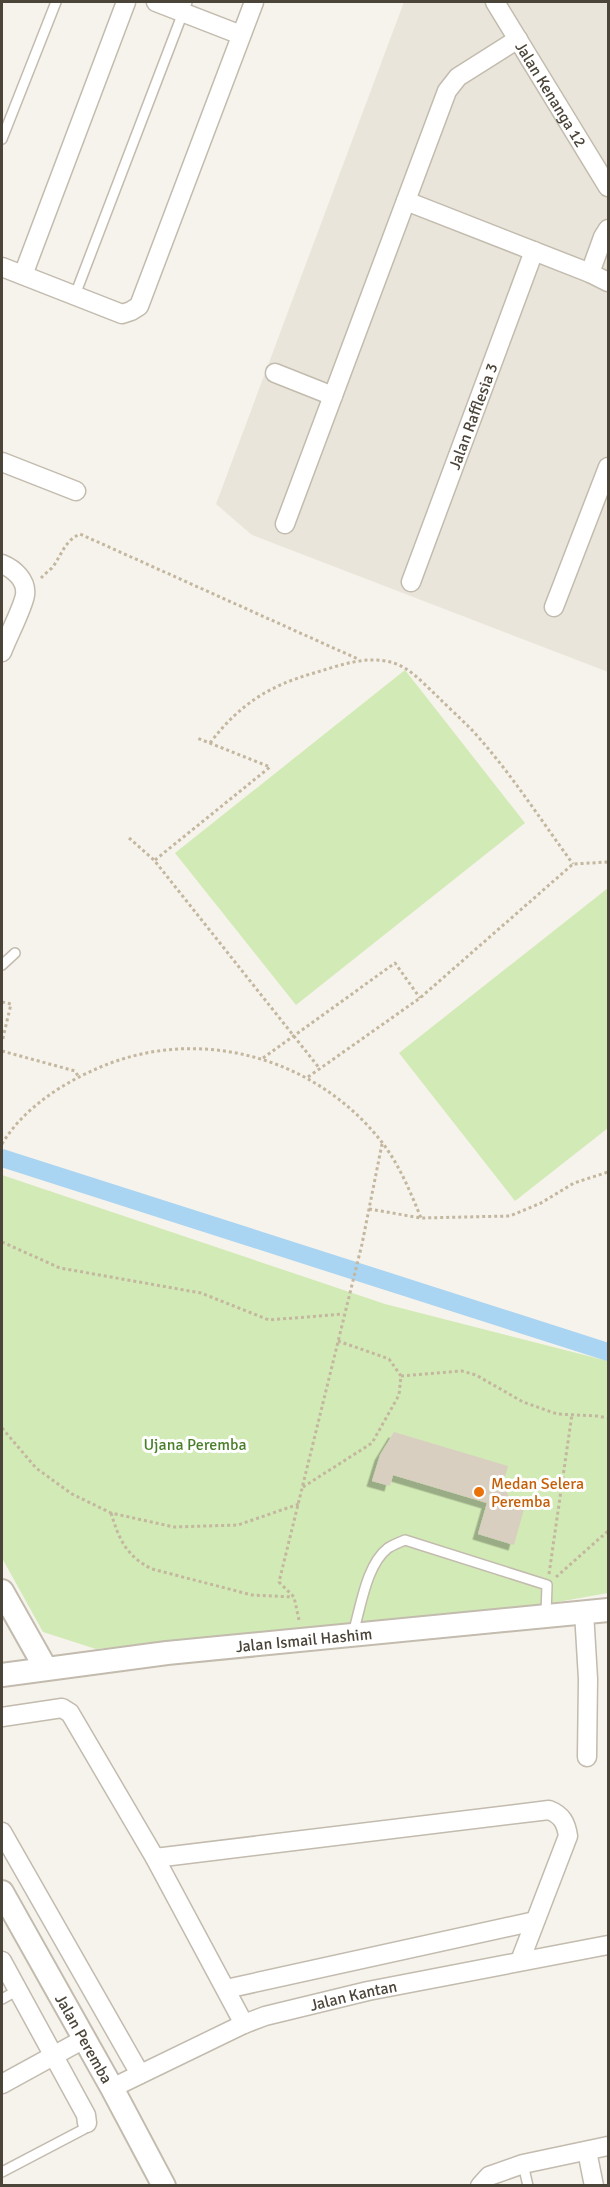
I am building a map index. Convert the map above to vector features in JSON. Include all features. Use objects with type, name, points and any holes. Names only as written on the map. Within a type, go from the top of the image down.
[{"type":"street","points":[[23,275],[126,2]]},
{"type":"street","points":[[156,2],[185,7],[241,35]]},
{"type":"street","points":[[2,267],[122,314],[139,306],[254,2]]},
{"type":"street","name":"Jalan Kenanga 12","points":[[495,2],[609,187]]},
{"type":"street","points":[[285,524],[447,91],[458,77],[518,39]]},
{"type":"street","points":[[406,201],[609,282]]},
{"type":"street","points":[[590,273],[603,237],[609,229]]},
{"type":"street","name":"Jalan Rafflesia 3","points":[[411,582],[534,251]]},
{"type":"street","points":[[274,373],[333,396]]},
{"type":"street","points":[[2,462],[76,491]]},
{"type":"street","points":[[554,607],[609,467]]},
{"type":"street","points":[[2,564],[16,572],[22,580],[26,594],[2,652]]},
{"type":"street","points":[[2,1591],[46,1669]]},
{"type":"street","name":"Jalan Ismail Hashim","points":[[2,1675],[167,1653],[609,1610]]},
{"type":"street","points":[[584,1612],[588,1679],[587,1757]]},
{"type":"street","points":[[2,1717],[62,1708],[70,1713],[155,1858],[244,2024]]},
{"type":"street","points":[[155,1858],[549,1810],[557,1813],[564,1820],[568,1836],[520,1961]]},
{"type":"street","points":[[2,1832],[140,2074]]},
{"type":"street","name":"Jalan Peremba","points":[[2,1892],[164,2186]]},
{"type":"street","points":[[226,1989],[535,1921]]},
{"type":"street","name":"Jalan Kantan","points":[[112,2088],[265,2016],[368,1991],[609,1945]]},
{"type":"street","points":[[2,1961],[86,2115],[87,2123]]},
{"type":"street","points":[[2,2084],[84,2039]]},
{"type":"street","points":[[480,2186],[489,2176],[523,2163],[609,2146]]},
{"type":"street","points":[[587,2151],[594,2186]]},
{"type":"lane","points":[[2,139],[56,2]]},
{"type":"lane","points":[[75,295],[185,7]]},
{"type":"lane","points":[[2,965],[15,953]]},
{"type":"lane","points":[[353,1635],[371,1571],[378,1558],[389,1547],[405,1540],[547,1585],[546,1616]]},
{"type":"lane","points":[[2,1999],[18,1990]]},
{"type":"lane","points":[[2,2172],[84,2128],[87,2123]]},
{"type":"lane","points":[[523,2163],[528,2186]]},
{"type":"path","points":[[22,580],[39,581],[53,567],[65,545],[80,534],[359,660]]},
{"type":"path","points":[[210,743],[227,721],[256,698],[296,678],[359,660],[399,665],[418,678],[471,729],[573,864]]},
{"type":"path","points":[[154,861],[270,767],[197,738]]},
{"type":"path","points":[[129,838],[154,861],[320,1070]]},
{"type":"path","points":[[308,1078],[420,998],[573,864],[609,862]]},
{"type":"path","points":[[263,1058],[395,963],[420,998]]},
{"type":"path","points":[[2,1002],[11,1005],[2,1042]]},
{"type":"path","points":[[2,1143],[25,1116],[51,1094],[79,1076],[113,1061],[150,1051],[188,1047],[226,1050],[263,1058],[308,1078],[335,1096],[360,1118],[382,1143],[405,1179],[421,1218]]},
{"type":"path","points":[[2,1051],[75,1071],[79,1076]]},
{"type":"path","points":[[304,1639],[294,1597],[279,1582],[362,1244],[382,1143]]},
{"type":"path","points":[[369,1209],[421,1218],[510,1216],[541,1203],[574,1183],[609,1172]]},
{"type":"path","points":[[2,1242],[60,1268],[201,1293],[269,1320],[344,1313]]},
{"type":"path","points":[[302,1488],[372,1443],[399,1395],[401,1376],[389,1359],[338,1341]]},
{"type":"path","points":[[401,1376],[462,1371],[477,1376],[523,1402],[557,1414],[609,1418]]},
{"type":"path","points":[[547,1585],[572,1414]]},
{"type":"path","points":[[2,1428],[36,1468],[72,1494],[111,1513],[174,1527],[238,1525],[299,1504]]},
{"type":"path","points":[[111,1513],[120,1540],[138,1562],[152,1569],[252,1595],[294,1597]]},
{"type":"path","points":[[547,1585],[609,1531]]},
{"type":"shaded area","points":[[404,2],[608,2],[608,672],[252,535],[216,504]]},
{"type":"green space","points":[[405,670],[525,823],[296,1005],[175,853]]},
{"type":"green space","points":[[608,888],[608,1128],[515,1201],[399,1053]]},
{"type":"green space","name":"Ujana Peremba","points":[[2,1175],[385,1304],[608,1361],[608,1593],[552,1603],[96,1649],[43,1632],[2,1558]]},
{"type":"building","name":"Medan Selera Peremba","points":[[394,1432],[508,1466],[503,1484],[509,1497],[526,1502],[514,1545],[478,1534],[487,1503],[393,1475],[390,1486],[372,1481],[380,1455]]},
{"type":"waterway","points":[[2,1158],[608,1352]]},
{"type":"place","name":"Medan Selera Peremba","points":[[479,1492]]}]
